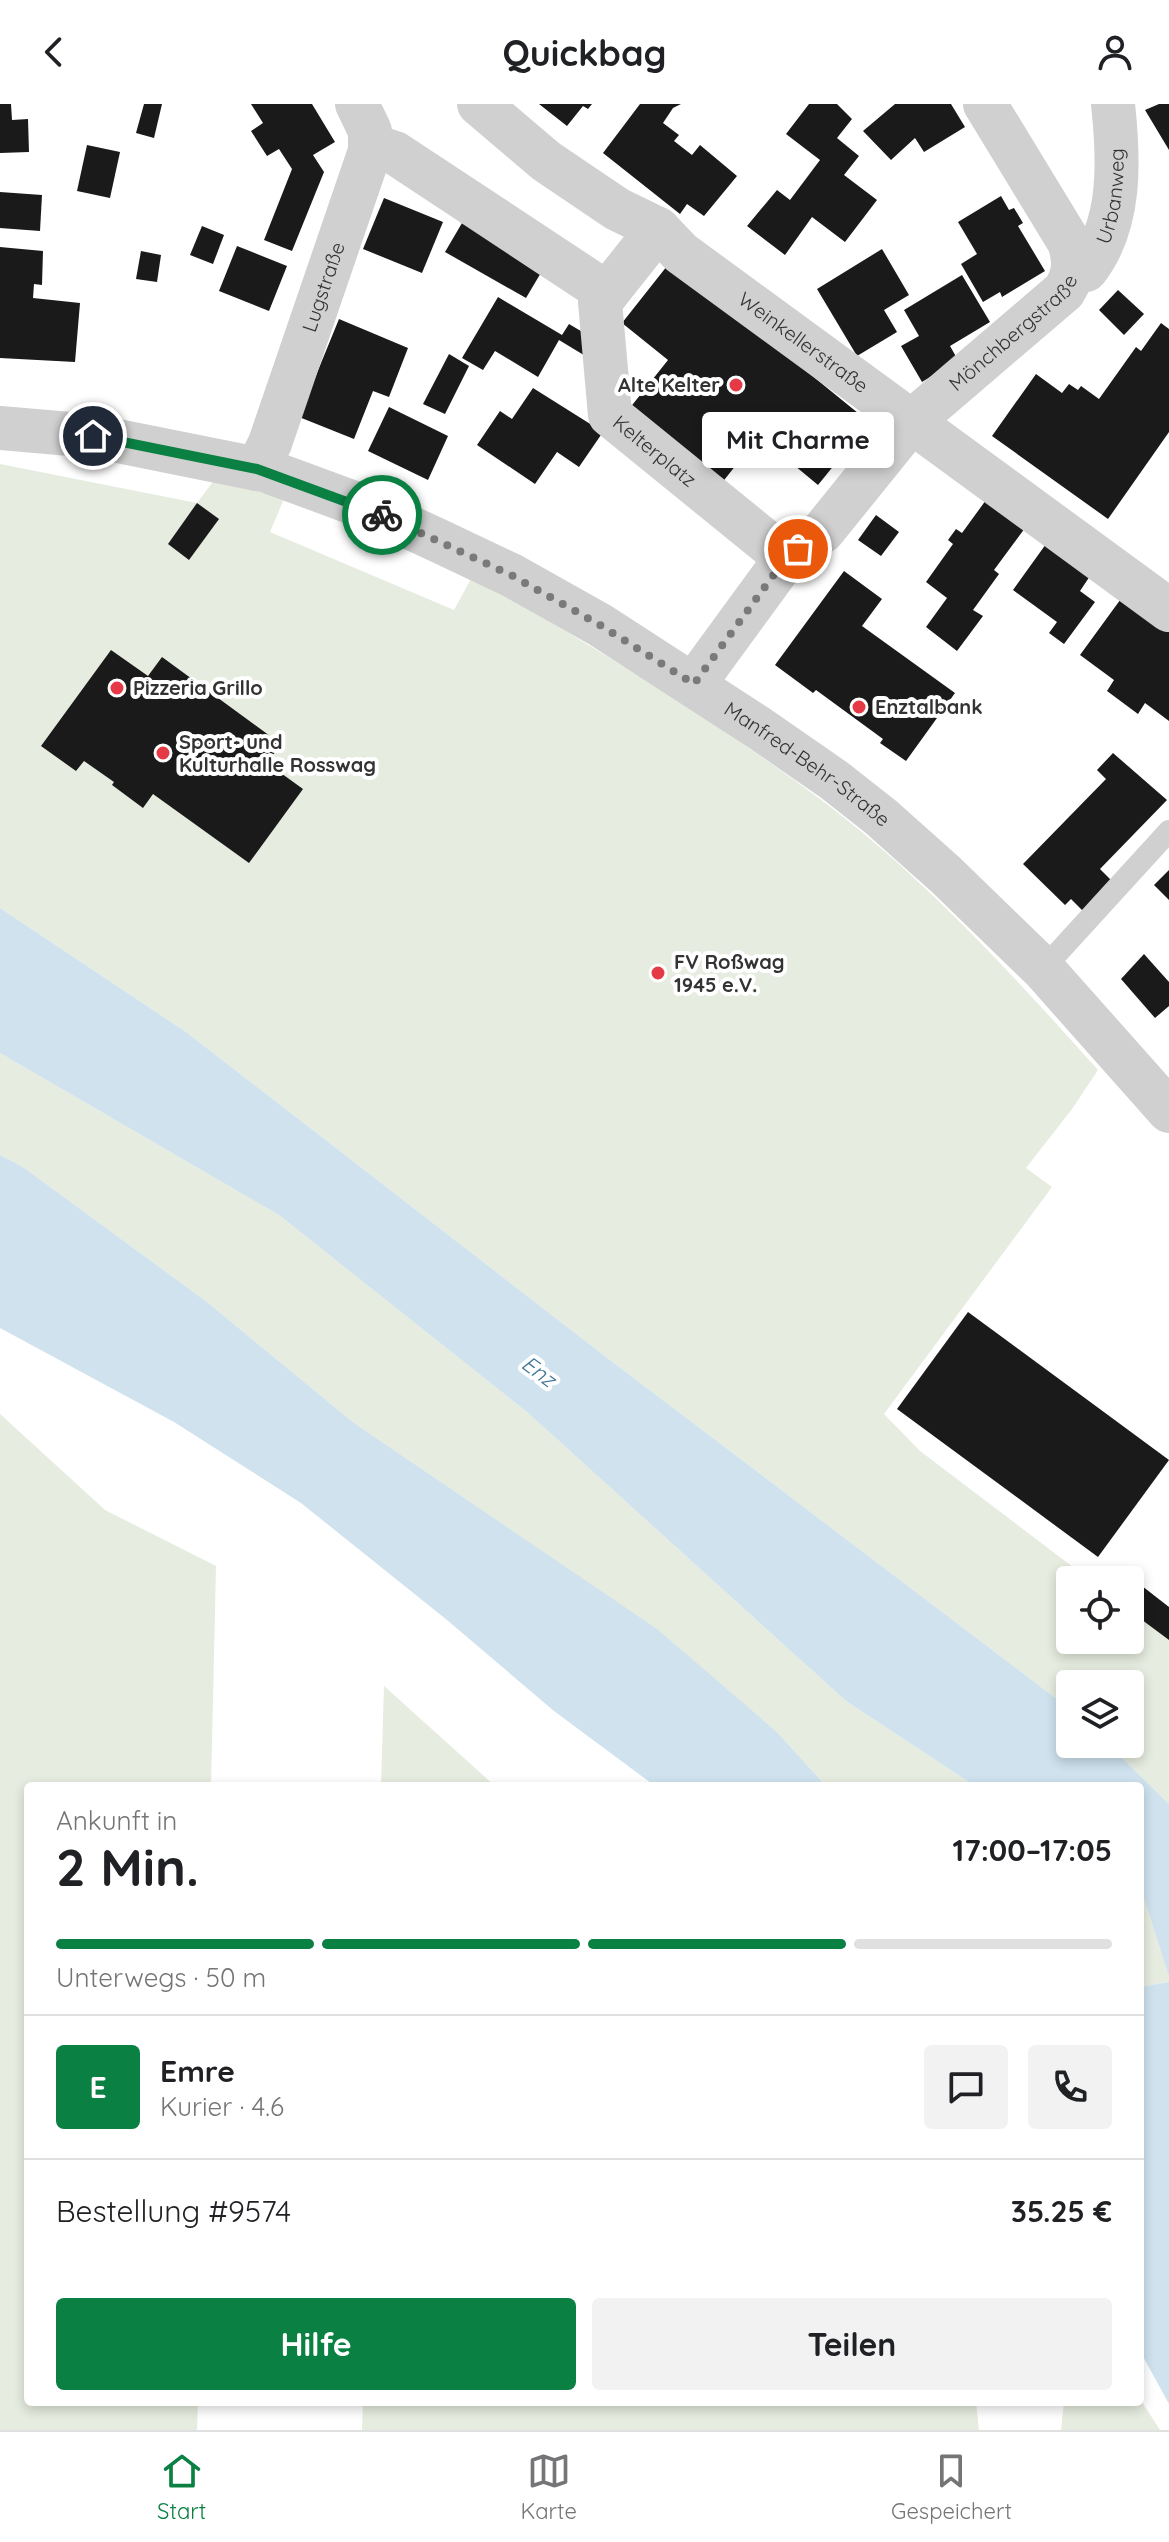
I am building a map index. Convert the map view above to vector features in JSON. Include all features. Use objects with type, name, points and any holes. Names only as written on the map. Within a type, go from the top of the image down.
[{"type":"street","points":[[357,104],[368,125],[371,145],[395,153],[607,293],[658,229]]},
{"type":"street","name":"Weinkellerstraße","points":[[479,104],[512,134],[581,186],[617,209],[658,229],[681,253],[1169,610]]},
{"type":"street","name":"Mönchbergstraße","points":[[911,422],[1064,291],[1074,268],[1069,242],[985,104]]},
{"type":"street","name":"Urbanweg","points":[[1074,268],[1086,270],[1098,255],[1111,219],[1116,150],[1113,104]]},
{"type":"street","name":"Lugstraße","points":[[257,469],[270,443],[371,145]]},
{"type":"street","name":"Kelterplatz","points":[[607,293],[600,302],[610,415],[786,558]]},
{"type":"street","points":[[694,684],[786,558],[823,531],[911,422]]},
{"type":"street","name":"Manfred-Behr-Straße","points":[[0,428],[93,436],[257,469],[370,509],[511,575],[600,625],[694,684],[834,780],[881,817],[1043,969],[1169,1111]]},
{"type":"lane","points":[[1043,969],[1169,831]]},
{"type":"shaded area","name":"FV Roßwag 1945 e.V.","points":[[0,464],[197,503],[215,479],[284,499],[270,532],[454,610],[472,577],[693,711],[820,799],[895,861],[966,928],[1098,1070],[1026,1168],[1052,1187],[884,1414],[920,1451],[1072,1566],[1056,1566],[1056,1654],[1144,1654],[1144,1621],[1169,1640],[1169,1804],[1122,1758],[1144,1758],[1144,1670],[1056,1670],[1056,1698],[606,1357],[186,1032],[0,908]]},
{"type":"shaded area","points":[[0,1053],[279,1215],[527,1412],[846,1701],[969,1782],[822,1782],[777,1732],[656,1629],[354,1423],[207,1302],[23,1167],[0,1155]]},
{"type":"shaded area","points":[[0,1414],[105,1510],[216,1566],[211,1782],[24,1782],[24,2406],[198,2406],[197,2430],[0,2430]]},
{"type":"shaded area","points":[[384,1686],[491,1782],[381,1782]]},
{"type":"shaded area","points":[[1144,1897],[1169,1977],[1169,1982],[1144,1986]]},
{"type":"shaded area","points":[[1144,2405],[1160,2430],[1061,2430],[1064,2406]]},
{"type":"shaded area","points":[[363,2406],[976,2406],[979,2430],[362,2430]]},
{"type":"water","name":"Enz","points":[[0,908],[186,1032],[606,1357],[1056,1698],[1056,1758],[1122,1758],[1169,1804],[1169,1977],[1144,1898],[1144,1782],[969,1782],[846,1701],[527,1412],[279,1215],[0,1053]]},
{"type":"water","points":[[0,1155],[23,1167],[207,1302],[354,1423],[657,1629],[777,1732],[822,1782],[650,1782],[554,1711],[301,1503],[174,1422],[0,1328]]},
{"type":"water","points":[[1169,1982],[1169,2404],[1144,2358],[1144,1986]]},
{"type":"building","points":[[0,104],[11,104],[12,120],[28,119],[29,152],[0,153]]},
{"type":"building","points":[[144,104],[162,104],[154,138],[136,133]]},
{"type":"building","points":[[251,104],[312,104],[335,142],[313,155],[324,172],[292,251],[264,240],[292,169],[279,149],[267,156],[251,131],[263,123]]},
{"type":"building","points":[[539,104],[592,104],[588,109],[583,106],[567,126]]},
{"type":"building","points":[[640,104],[681,104],[673,108],[663,123],[679,135],[674,141],[692,155],[700,145],[737,176],[704,216],[687,204],[680,214],[603,153]]},
{"type":"building","points":[[809,104],[837,104],[852,119],[837,138],[859,156],[844,175],[877,200],[845,242],[812,217],[785,255],[747,226],[777,190],[790,200],[820,160],[786,134]]},
{"type":"building","points":[[895,104],[951,104],[965,127],[924,152],[915,138],[891,160],[863,131]]},
{"type":"building","points":[[1159,104],[1169,104],[1169,150],[1145,110]]},
{"type":"building","points":[[87,145],[120,152],[110,198],[77,191]]},
{"type":"building","points":[[0,192],[42,195],[40,231],[0,228]]},
{"type":"building","points":[[1001,196],[1009,210],[1014,208],[1023,223],[1018,226],[1045,271],[1002,297],[1000,292],[983,302],[961,264],[977,254],[958,222]]},
{"type":"building","points":[[384,198],[443,222],[422,273],[363,249]]},
{"type":"building","points":[[462,223],[542,271],[526,298],[445,252]]},
{"type":"building","points":[[202,226],[224,235],[213,264],[190,255]]},
{"type":"building","points":[[237,246],[287,266],[269,311],[219,291]]},
{"type":"building","points":[[0,247],[43,251],[42,285],[34,284],[33,298],[80,303],[75,362],[0,358]]},
{"type":"building","points":[[882,249],[909,295],[884,310],[897,332],[857,356],[817,289]]},
{"type":"building","points":[[141,251],[161,255],[157,282],[136,279]]},
{"type":"building","name":"Alte Kelter","points":[[671,261],[869,422],[818,485],[759,436],[721,484],[629,409],[668,360],[622,323]]},
{"type":"building","points":[[962,275],[990,322],[950,346],[958,360],[922,382],[901,346],[919,336],[904,310]]},
{"type":"building","points":[[1118,290],[1144,314],[1124,335],[1099,310]]},
{"type":"building","points":[[498,297],[562,335],[569,324],[596,340],[587,357],[559,340],[538,377],[495,351],[483,370],[462,358]]},
{"type":"building","points":[[339,319],[408,348],[389,397],[373,391],[354,439],[299,417]]},
{"type":"building","points":[[1161,323],[1169,329],[1169,432],[1108,519],[992,436],[1036,374],[1062,393],[1069,384],[1078,390],[1081,386],[1099,399],[1136,347],[1141,351]]},
{"type":"building","points":[[449,354],[469,366],[445,414],[423,404]]},
{"type":"building","points":[[533,388],[603,432],[579,467],[557,452],[535,484],[477,445],[500,411],[512,419]]},
{"type":"building","points":[[389,407],[448,436],[428,480],[368,451]]},
{"type":"building","points":[[986,500],[1025,528],[994,570],[999,574],[973,610],[983,616],[957,651],[926,627],[947,598],[926,582],[953,544],[948,540],[956,529],[962,533]]},
{"type":"building","points":[[197,503],[219,519],[189,560],[168,544]]},
{"type":"building","points":[[876,515],[899,532],[881,556],[858,540]]},
{"type":"building","points":[[1046,544],[1090,576],[1080,591],[1095,602],[1064,644],[1049,633],[1057,622],[1013,590]]},
{"type":"building","points":[[844,571],[882,599],[862,626],[955,693],[906,761],[880,743],[883,739],[816,690],[813,693],[775,665]]},
{"type":"building","points":[[1123,596],[1169,630],[1169,721],[1145,703],[1138,714],[1107,691],[1114,680],[1080,655]]},
{"type":"building","name":"Sport- und Kulturhalle Rosswag","points":[[111,650],[148,676],[162,657],[281,744],[267,763],[303,789],[249,863],[153,794],[143,808],[84,761],[76,771],[41,746]]},
{"type":"building","points":[[1113,753],[1167,800],[1100,869],[1113,882],[1084,912],[1071,899],[1065,905],[1023,864],[1106,779],[1097,770]]},
{"type":"building","points":[[1169,870],[1169,900],[1154,885]]},
{"type":"building","points":[[1144,954],[1169,982],[1169,1006],[1155,1018],[1121,979]]},
{"type":"building","points":[[968,1312],[1169,1460],[1098,1557],[897,1409]]},
{"type":"building","points":[[1144,1588],[1169,1607],[1169,1640],[1144,1621]]},
{"type":"way so far","points":[[382,515],[511,575],[600,625],[694,684],[786,558],[798,549]]},
{"type":"place","name":"Alte Kelter","points":[[736,385]]},
{"type":"place","name":"Mit Charme","points":[[798,549]]},
{"type":"place","name":"Pizzeria Grillo","points":[[117,688]]},
{"type":"place","name":"Enztalbank","points":[[859,707]]},
{"type":"place","name":"Sport- und Kulturhalle Rosswag","points":[[163,753]]},
{"type":"place","name":"FV Roßwag 1945 e.V.","points":[[658,973]]},
{"type":"route","points":[[93,436],[257,469],[382,515]]}]
